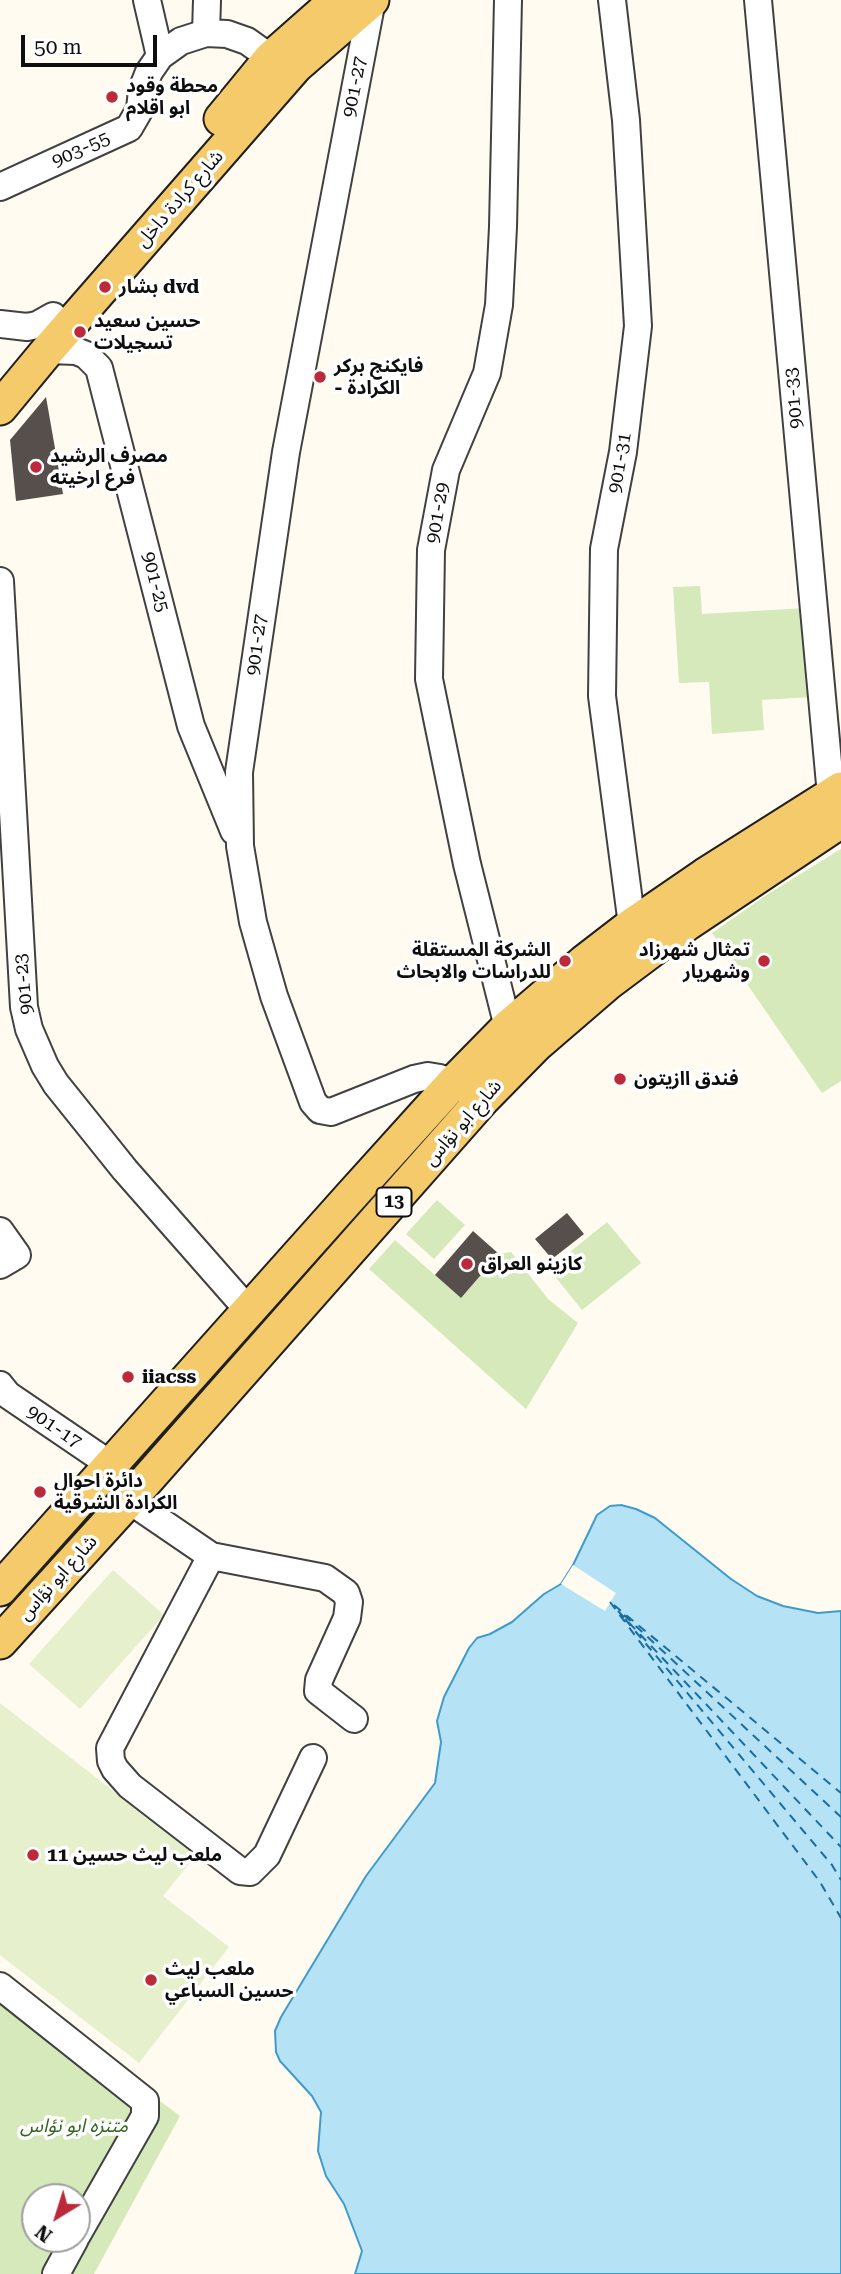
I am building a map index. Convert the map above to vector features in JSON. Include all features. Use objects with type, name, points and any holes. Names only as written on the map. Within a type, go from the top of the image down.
[{"type":"main road","name":"شارع كرادة داخل","points":[[0,379],[271,58],[340,0]]},
{"type":"main road","name":"شارع كرادة داخل","points":[[0,408],[296,66],[372,0]]},
{"type":"main road","name":"شارع ابو نؤاس","points":[[0,1589],[453,1083],[508,1027],[584,962],[705,875],[838,802]]},
{"type":"main road","name":"شارع ابو نؤاس","points":[[0,1642],[483,1099],[536,1045],[608,983],[708,908],[838,802]]},
{"type":"street","points":[[147,0],[160,56]]},
{"type":"street","points":[[207,0],[206,33],[227,34],[247,41],[271,58]]},
{"type":"street","name":"901-27","points":[[372,0],[286,452],[239,772],[240,846],[253,922],[274,996],[313,1102],[320,1110],[331,1112],[428,1076],[453,1083],[483,1099]]},
{"type":"street","name":"901-29","points":[[508,0],[499,305],[487,373],[446,470],[431,550],[429,679],[467,864],[508,1027]]},
{"type":"street","name":"901-31","points":[[612,0],[626,120],[638,326],[623,452],[604,549],[602,696],[632,925]]},
{"type":"street","name":"901-33","points":[[758,0],[838,802]]},
{"type":"street","name":"903-55","points":[[0,187],[129,128],[139,109],[149,72],[160,56],[181,40],[206,33]]},
{"type":"street","points":[[0,324],[27,327],[53,316]]},
{"type":"street","name":"901-25","points":[[48,350],[76,351],[86,355],[99,368],[191,726],[240,846]]},
{"type":"street","name":"901-23","points":[[0,581],[23,1007],[29,1029],[56,1084],[125,1170],[249,1311]]},
{"type":"street","points":[[0,930],[23,1007]]},
{"type":"street","points":[[0,1231],[17,1255],[0,1265]]},
{"type":"street","name":"901-17","points":[[0,1385],[8,1395],[111,1465]]},
{"type":"street","points":[[129,1500],[211,1556],[325,1578],[346,1593],[349,1602],[347,1618],[319,1680],[318,1691],[354,1719]]},
{"type":"street","points":[[211,1556],[110,1748],[115,1769],[130,1786],[240,1871],[250,1872],[267,1855],[313,1758]]},
{"type":"street","points":[[2,1993],[145,2101],[145,2116],[91,2211]]},
{"type":"street","points":[[56,2274],[67,2253]]},
{"type":"green space","points":[[700,586],[702,614],[806,608],[812,697],[762,700],[764,730],[712,734],[709,682],[679,683],[673,587]]},
{"type":"green space","points":[[841,849],[841,1081],[822,1093],[712,933],[768,894]]},
{"type":"green space","points":[[437,1200],[465,1225],[434,1259],[406,1234]]},
{"type":"green space","points":[[607,1222],[641,1263],[582,1310],[549,1269]]},
{"type":"green space","points":[[395,1240],[461,1298],[499,1254],[511,1252],[548,1299],[578,1323],[526,1409],[369,1269]]},
{"type":"green space","points":[[113,1570],[164,1615],[80,1709],[29,1664]]},
{"type":"green space","points":[[0,1703],[196,1855],[163,1896],[229,1947],[139,2063],[0,1955]]},
{"type":"green space","name":"متنزه ابو نؤاس","points":[[0,1982],[180,2116],[94,2274],[0,2274]]},
{"type":"water","points":[[621,1505],[655,1518],[731,1579],[757,1596],[783,1606],[818,1613],[841,1611],[841,2274],[355,2274],[362,2251],[344,2204],[326,2176],[318,2151],[321,2112],[312,2096],[280,2061],[276,2052],[275,2031],[366,1876],[435,1783],[441,1742],[437,1721],[444,1697],[469,1648],[477,1638],[512,1622],[544,1594],[561,1584],[597,1515],[610,1506]]},
{"type":"pier","points":[[573,1565],[616,1593],[605,1611],[561,1584]]},
{"type":"building","name":"مصرف الرشيد فرع ارخيته","points":[[46,397],[63,494],[16,501],[10,440]]},
{"type":"building","points":[[567,1213],[584,1234],[552,1259],[535,1239]]},
{"type":"building","points":[[473,1231],[499,1254],[461,1298],[435,1275]]},
{"type":"ferry route","points":[[610,1602],[820,1882],[841,1918]]},
{"type":"ferry route","points":[[614,1605],[841,1793]]},
{"type":"ferry route","points":[[618,1611],[841,1847]]},
{"type":"ferry route","points":[[624,1615],[841,1817]]},
{"type":"ferry route","points":[[625,1619],[832,1865],[841,1880]]},
{"type":"place","name":"محطة وقود ابو اقلام","points":[[112,97]]},
{"type":"place","name":"بشار dvd","points":[[105,287]]},
{"type":"place","name":"حسين سعيد تسجيلات","points":[[80,332]]},
{"type":"place","name":"فايكنج بركر - الكرادة","points":[[320,377]]},
{"type":"place","name":"مصرف الرشيد فرع ارخيته","points":[[36,467]]},
{"type":"place","name":"الشركة المستقلة للدراسات والابحاث","points":[[565,961]]},
{"type":"place","name":"تمثال شهرزاد وشهريار","points":[[764,961]]},
{"type":"place","name":"فندق اازيتون","points":[[620,1079]]},
{"type":"place","name":"كازينو العراق","points":[[467,1264]]},
{"type":"place","name":"iiacss","points":[[128,1377]]},
{"type":"place","name":"دائرة احوال الكرادة الشرقية","points":[[40,1492]]},
{"type":"place","name":"ملعب ليث حسين 11","points":[[33,1855]]},
{"type":"place","name":"ملعب ليث حسين السباعي","points":[[151,1980]]}]
